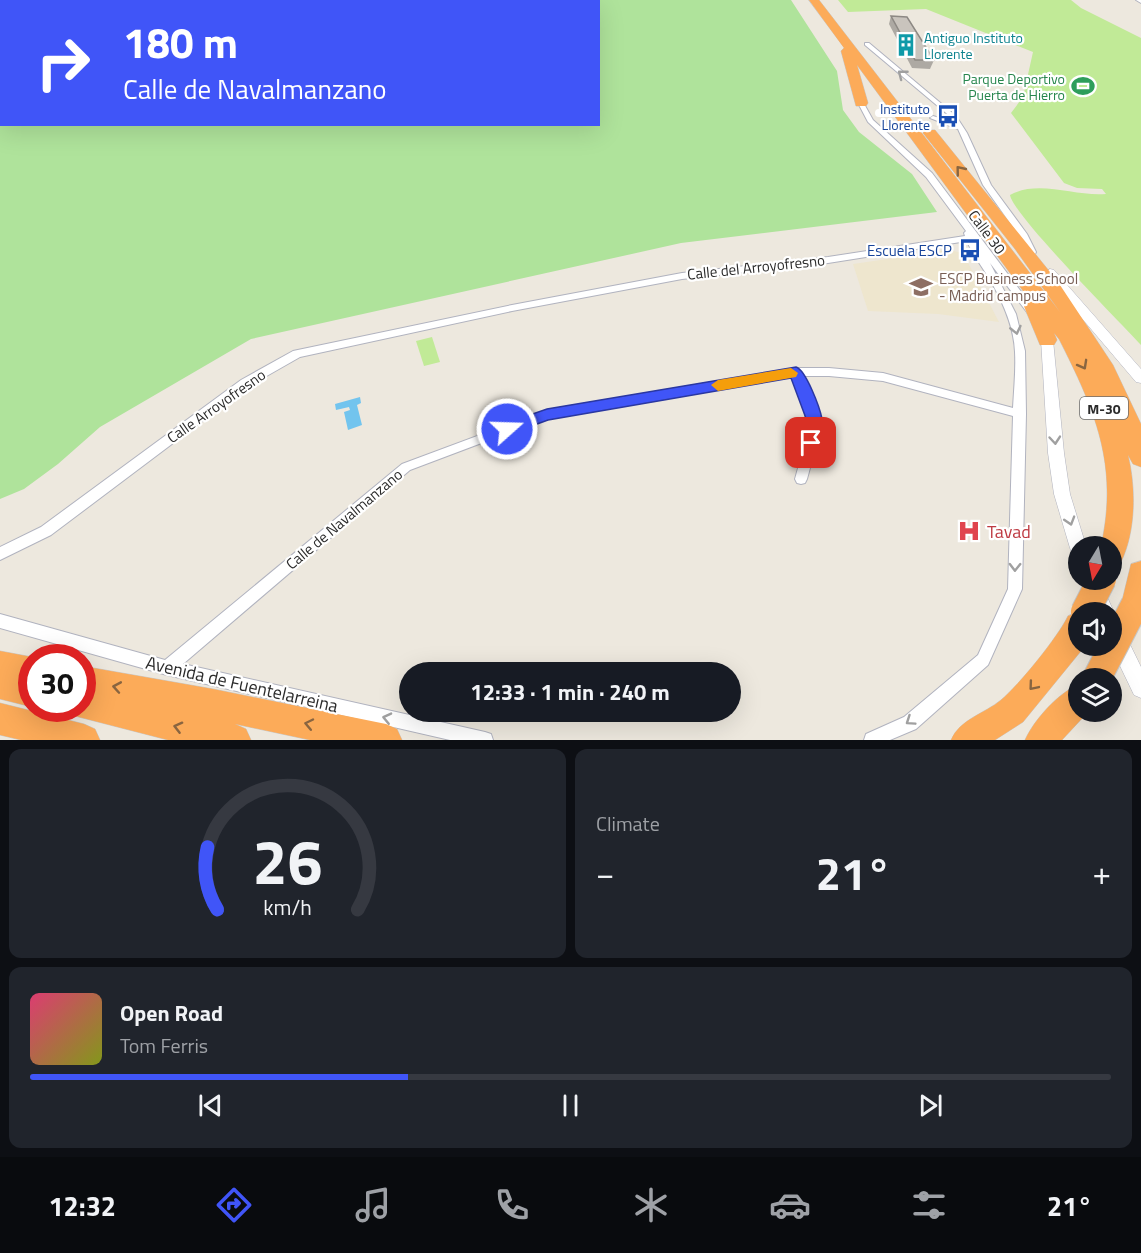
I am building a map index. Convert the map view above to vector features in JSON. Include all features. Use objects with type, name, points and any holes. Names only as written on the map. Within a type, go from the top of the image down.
[{"type":"highway","name":"Calle 30","points":[[814,0],[1023,290],[1067,336],[1100,396],[1112,429],[1119,460],[1122,496],[1117,536]]},
{"type":"highway","name":"Calle 30","points":[[827,0],[861,39],[1010,232],[1086,337],[1121,398],[1141,457]]},
{"type":"highway","points":[[830,20],[831,28],[846,50],[861,103]]},
{"type":"highway","points":[[1010,232],[1032,252]]},
{"type":"highway","points":[[1023,290],[1047,340]]},
{"type":"highway","points":[[1102,668],[1135,605],[1141,573]]},
{"type":"highway","points":[[967,740],[1012,711],[1068,643]]},
{"type":"highway","points":[[0,666],[18,669]]},
{"type":"highway","points":[[96,683],[213,704],[386,740]]},
{"type":"highway","points":[[0,684],[18,688]]},
{"type":"highway","points":[[96,707],[235,740]]},
{"type":"highway","points":[[1041,740],[1068,711]]},
{"type":"highway","points":[[0,719],[84,740]]},
{"type":"street","points":[[861,39],[954,117],[964,131],[973,160],[984,180],[1025,236],[1032,252],[1141,378]]},
{"type":"street","points":[[861,103],[881,116],[931,115],[952,122],[964,131]]},
{"type":"street","points":[[861,103],[870,121],[929,175],[967,227],[1023,290]]},
{"type":"street","points":[[931,115],[939,110],[939,103]]},
{"type":"street","points":[[881,116],[878,123],[882,134]]},
{"type":"street","points":[[872,740],[910,723],[983,660],[1014,590],[1020,414],[1018,330],[1007,300],[970,241],[967,227]]},
{"type":"street","name":"Calle del Arroyofresno","points":[[565,298],[682,276],[970,241]]},
{"type":"street","points":[[982,259],[1023,290]]},
{"type":"street","name":"Calle Arroyofresno","points":[[0,554],[46,531],[245,383],[297,354],[565,298]]},
{"type":"street","points":[[1047,340],[1056,453],[1062,494],[1074,536]]},
{"type":"street","points":[[796,372],[815,421],[801,479]]},
{"type":"street","name":"Calle de Navalmanzano","points":[[167,668],[406,467],[547,414],[796,372],[829,372],[883,377],[1020,414]]},
{"type":"street","name":"Avenida de Fuentelarreina","points":[[0,621],[167,668],[485,740]]},
{"type":"street","points":[[1122,647],[1141,688]]},
{"type":"shaded area","name":"ESCP Business School - Madrid campus","points":[[949,250],[963,253],[999,322],[938,314],[868,311],[853,264]]},
{"type":"green space","points":[[600,0],[791,0],[837,71],[843,110],[859,132],[912,174],[937,212],[681,243],[251,339],[100,427],[58,464],[24,489],[0,499],[0,126],[600,126]]},
{"type":"green space","name":"Parque Deportivo Puerta de Hierro","points":[[838,0],[1071,0],[1081,8],[1141,38],[1141,345],[1047,245],[1029,224],[1010,195],[1021,190],[1045,188],[1106,194],[1102,189],[1077,188],[1064,183],[1011,113],[1023,97],[1033,52],[926,9],[848,12]]},
{"type":"green space","points":[[432,337],[440,362],[424,366],[416,341]]},
{"type":"water","points":[[360,397],[361,403],[357,405],[362,425],[348,430],[344,412],[350,410],[349,407],[336,410],[335,404]]},
{"type":"building","points":[[891,16],[907,17],[934,60],[915,60]]},
{"type":"slow traffic","points":[[718,385],[791,373]]},
{"type":"place","name":"Antiguo Instituto Llorente","points":[[906,45]]},
{"type":"place","name":"Parque Deportivo Puerta de Hierro","points":[[1083,86]]},
{"type":"place","name":"Instituto Llorente","points":[[948,116]]},
{"type":"place","name":"Escuela ESCP","points":[[970,250]]},
{"type":"place","name":"ESCP Business School - Madrid campus","points":[[921,287]]},
{"type":"place","name":"Tavad","points":[[969,531]]},
{"type":"route","points":[[507,429],[547,414],[796,372],[815,421],[811,443]]}]
